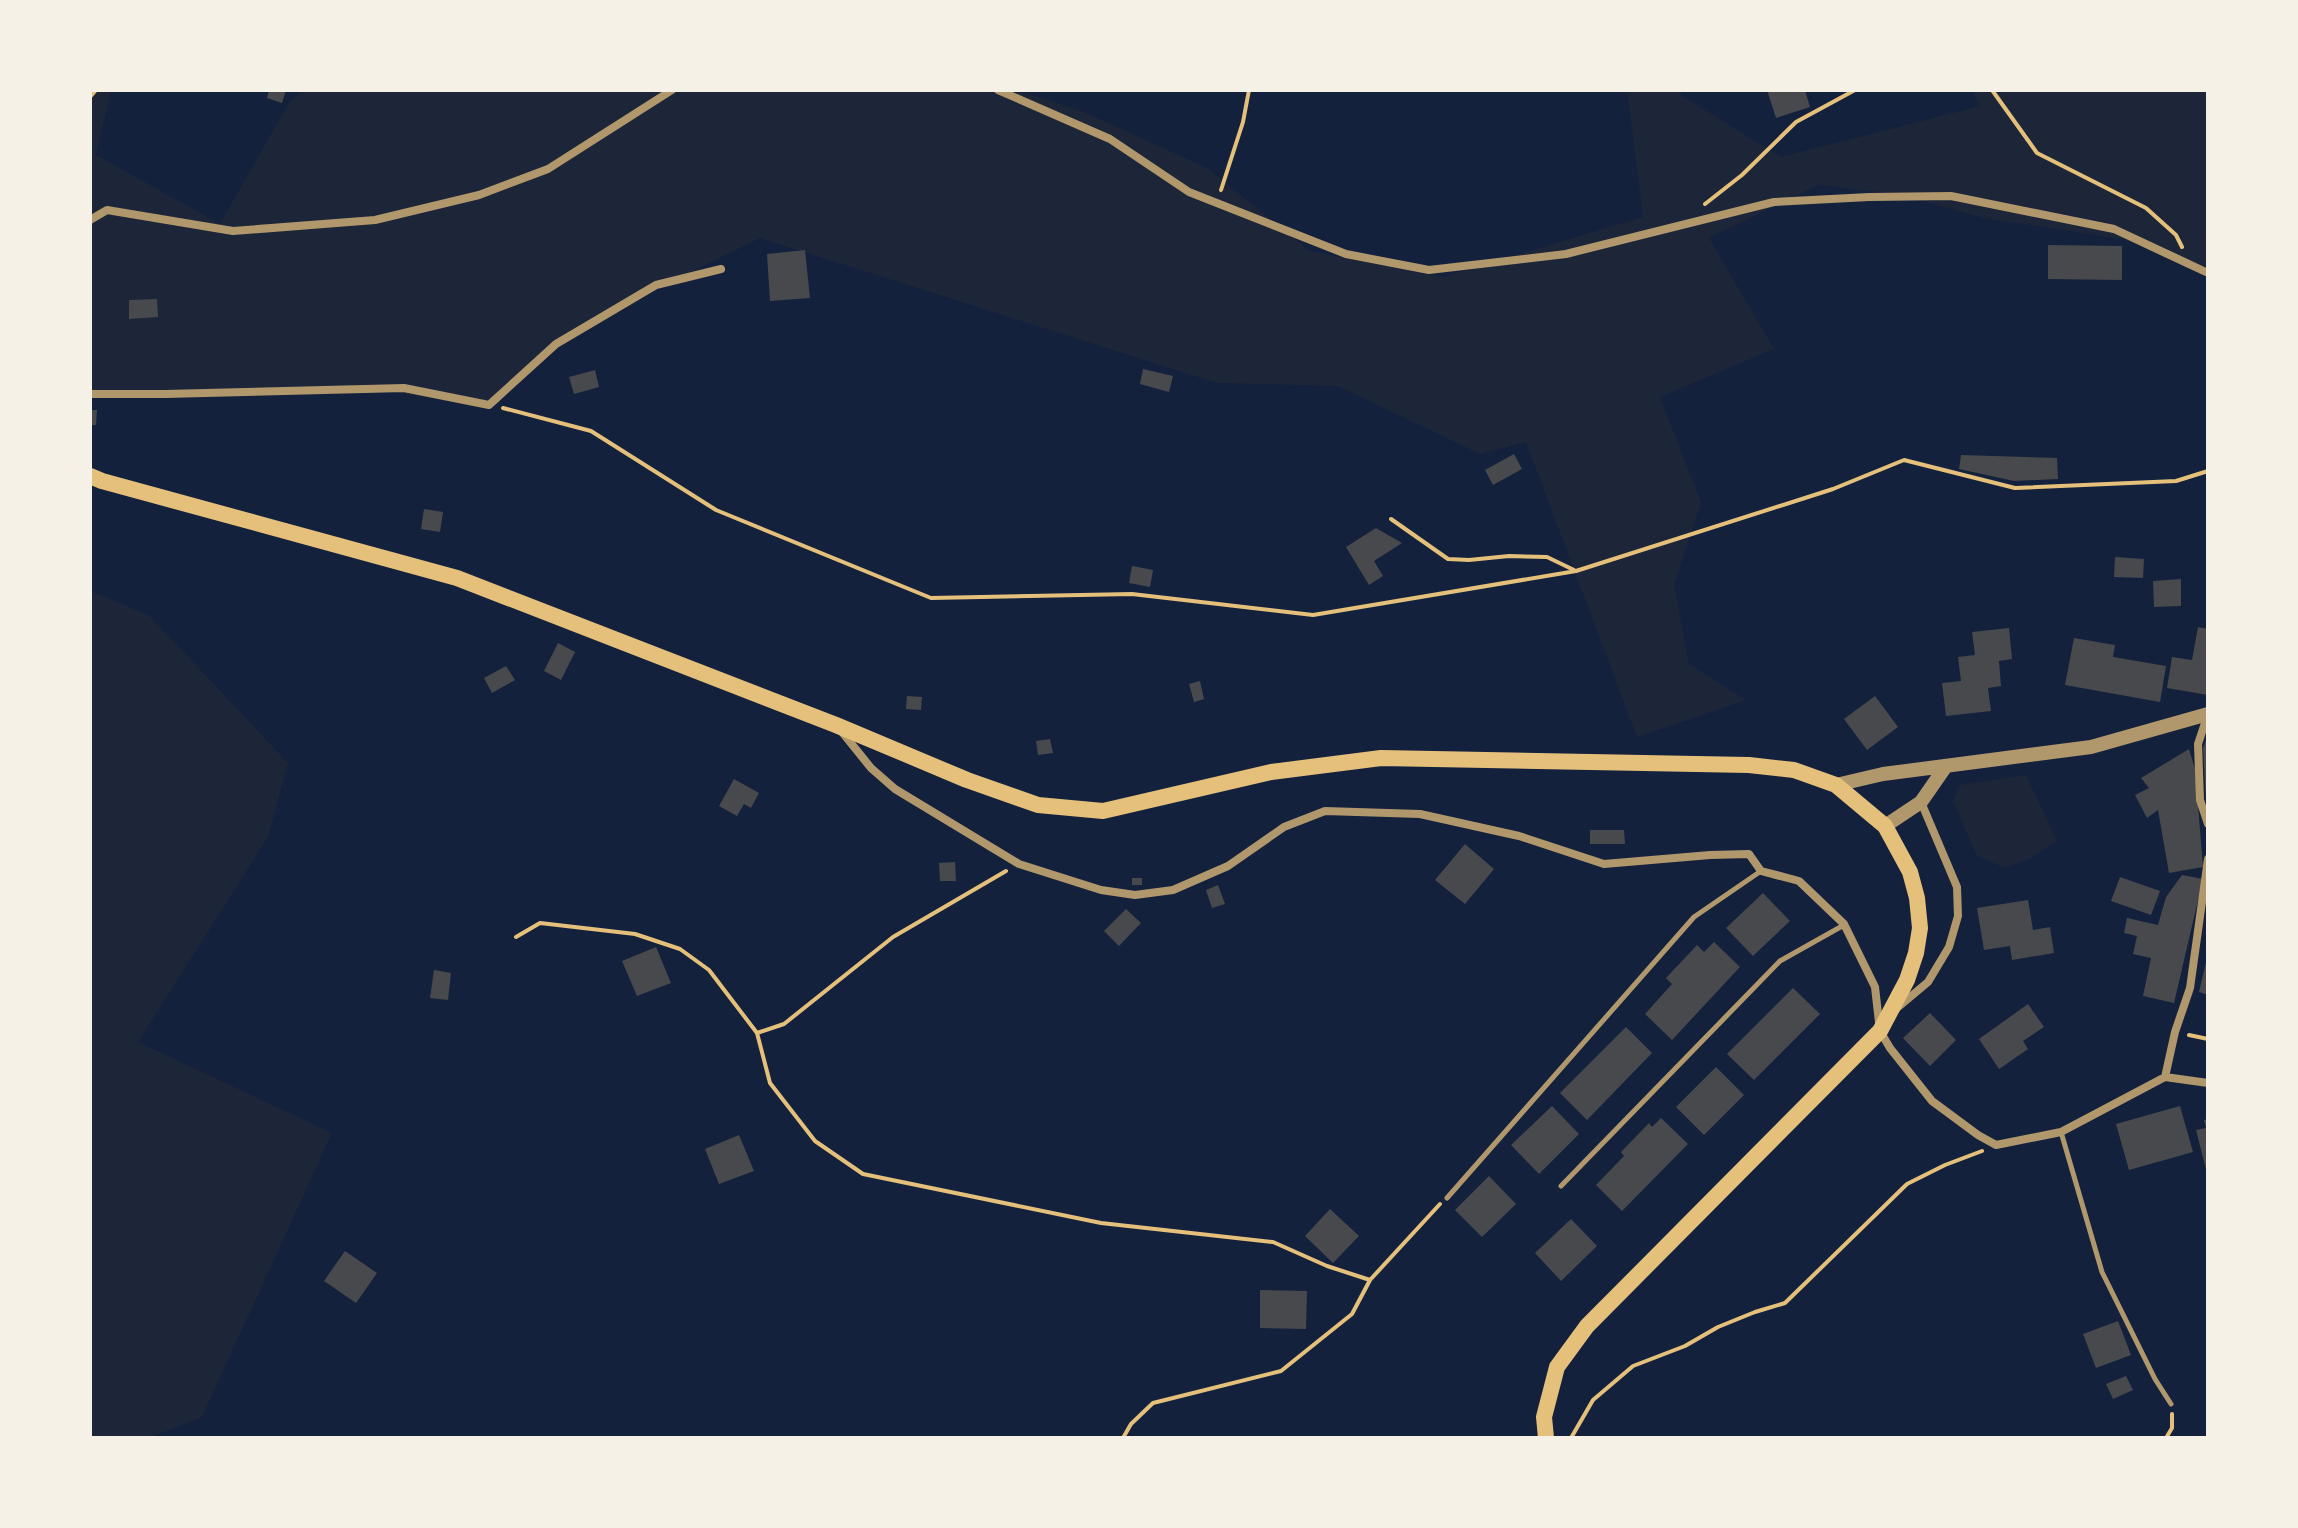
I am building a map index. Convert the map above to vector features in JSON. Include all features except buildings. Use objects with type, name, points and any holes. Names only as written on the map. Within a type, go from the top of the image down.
[{"type":"main road","points":[[90,476],[457,578],[836,725],[967,780],[1038,805],[1103,811],[1271,772],[1381,758],[1749,765],[1794,770],[1836,785],[1885,826],[1910,872],[1920,928],[1907,980],[1884,1024],[1587,1326],[1557,1367],[1544,1417],[1546,1438]]},
{"type":"street","points":[[90,220],[107,210],[233,231],[375,220],[479,195],[548,169],[672,90]]},
{"type":"street","points":[[998,90],[1110,139],[1189,192],[1346,254],[1429,270],[1566,254],[1774,202],[1951,196],[2114,229],[2208,273]]},
{"type":"street","points":[[90,394],[404,388],[489,405],[556,344],[656,285],[721,269]]},
{"type":"street","points":[[1836,785],[1883,774],[2091,747],[2208,714]]},
{"type":"street","points":[[2208,714],[2198,744],[2200,800],[2208,824]]},
{"type":"street","points":[[836,725],[871,768],[895,789],[1019,864],[1101,890],[1135,895],[1173,890],[1228,866],[1284,827],[1325,811],[1420,814],[1519,836],[1604,864],[1749,854],[1761,871],[1799,881],[1844,924],[1875,987],[1890,1048],[1932,1101],[1996,1145],[2061,1132],[2165,1077],[2207,1079]]},
{"type":"street","points":[[1885,826],[1921,802],[1946,766]]},
{"type":"street","points":[[1884,1024],[1928,982],[1949,947],[1958,916],[1957,887],[1921,802]]},
{"type":"street","points":[[2165,1077],[2175,1032],[2190,988],[2208,859]]},
{"type":"lane","points":[[1447,1198],[1694,917],[1761,871]]},
{"type":"lane","points":[[1561,1186],[1780,961],[1844,924]]},
{"type":"lane","points":[[2061,1132],[2102,1272],[2155,1379],[2171,1404]]},
{"type":"path","points":[[90,97],[96,90]]},
{"type":"path","points":[[1217,203],[1243,122],[1249,90]]},
{"type":"path","points":[[1678,225],[1742,175],[1796,122],[1855,90]]},
{"type":"path","points":[[1992,90],[2037,153],[2146,208],[2176,235],[2193,267]]},
{"type":"path","points":[[489,405],[591,431],[716,510],[931,598],[1132,594],[1313,615],[1576,571],[1833,489],[1904,460],[2015,488],[2176,481],[2208,471]]},
{"type":"path","points":[[1391,519],[1448,559],[1547,557],[1576,571]]},
{"type":"path","points":[[757,1033],[784,1024],[893,937],[1019,864]]},
{"type":"path","points":[[516,937],[540,923],[635,934],[680,949],[709,970],[757,1033],[770,1083],[815,1141],[863,1174],[1101,1223],[1273,1242],[1327,1266],[1370,1280]]},
{"type":"path","points":[[2175,1032],[2208,1039]]},
{"type":"path","points":[[1571,1438],[1593,1400],[1633,1366],[1685,1346],[1718,1327],[1785,1303],[1907,1184],[1996,1145]]},
{"type":"path","points":[[1123,1438],[1131,1424],[1153,1403],[1281,1371],[1352,1314],[1370,1280],[1447,1198]]},
{"type":"path","points":[[2166,1438],[2172,1428],[2171,1404]]},
{"type":"shaded area","points":[[90,90],[111,90],[96,155],[220,224],[287,106],[301,90],[1019,90],[1084,112],[1207,168],[1310,251],[1443,277],[1643,217],[1627,90],[1680,90],[1681,95],[1781,157],[1980,106],[1971,90],[2208,90],[2208,270],[2130,240],[1984,218],[1897,194],[1818,185],[1709,238],[1774,349],[1660,397],[1701,502],[1674,584],[1689,664],[1746,700],[1637,737],[1526,442],[1480,454],[1338,386],[1217,383],[760,238],[581,327],[482,407],[382,390],[90,398]]},
{"type":"shaded area","points":[[90,591],[149,615],[288,763],[268,837],[138,1042],[332,1133],[202,1417],[149,1438],[90,1438]]},
{"type":"shaded area","points":[[2026,775],[2057,841],[2031,858],[2005,868],[1977,856],[1953,801],[1959,785]]}]
